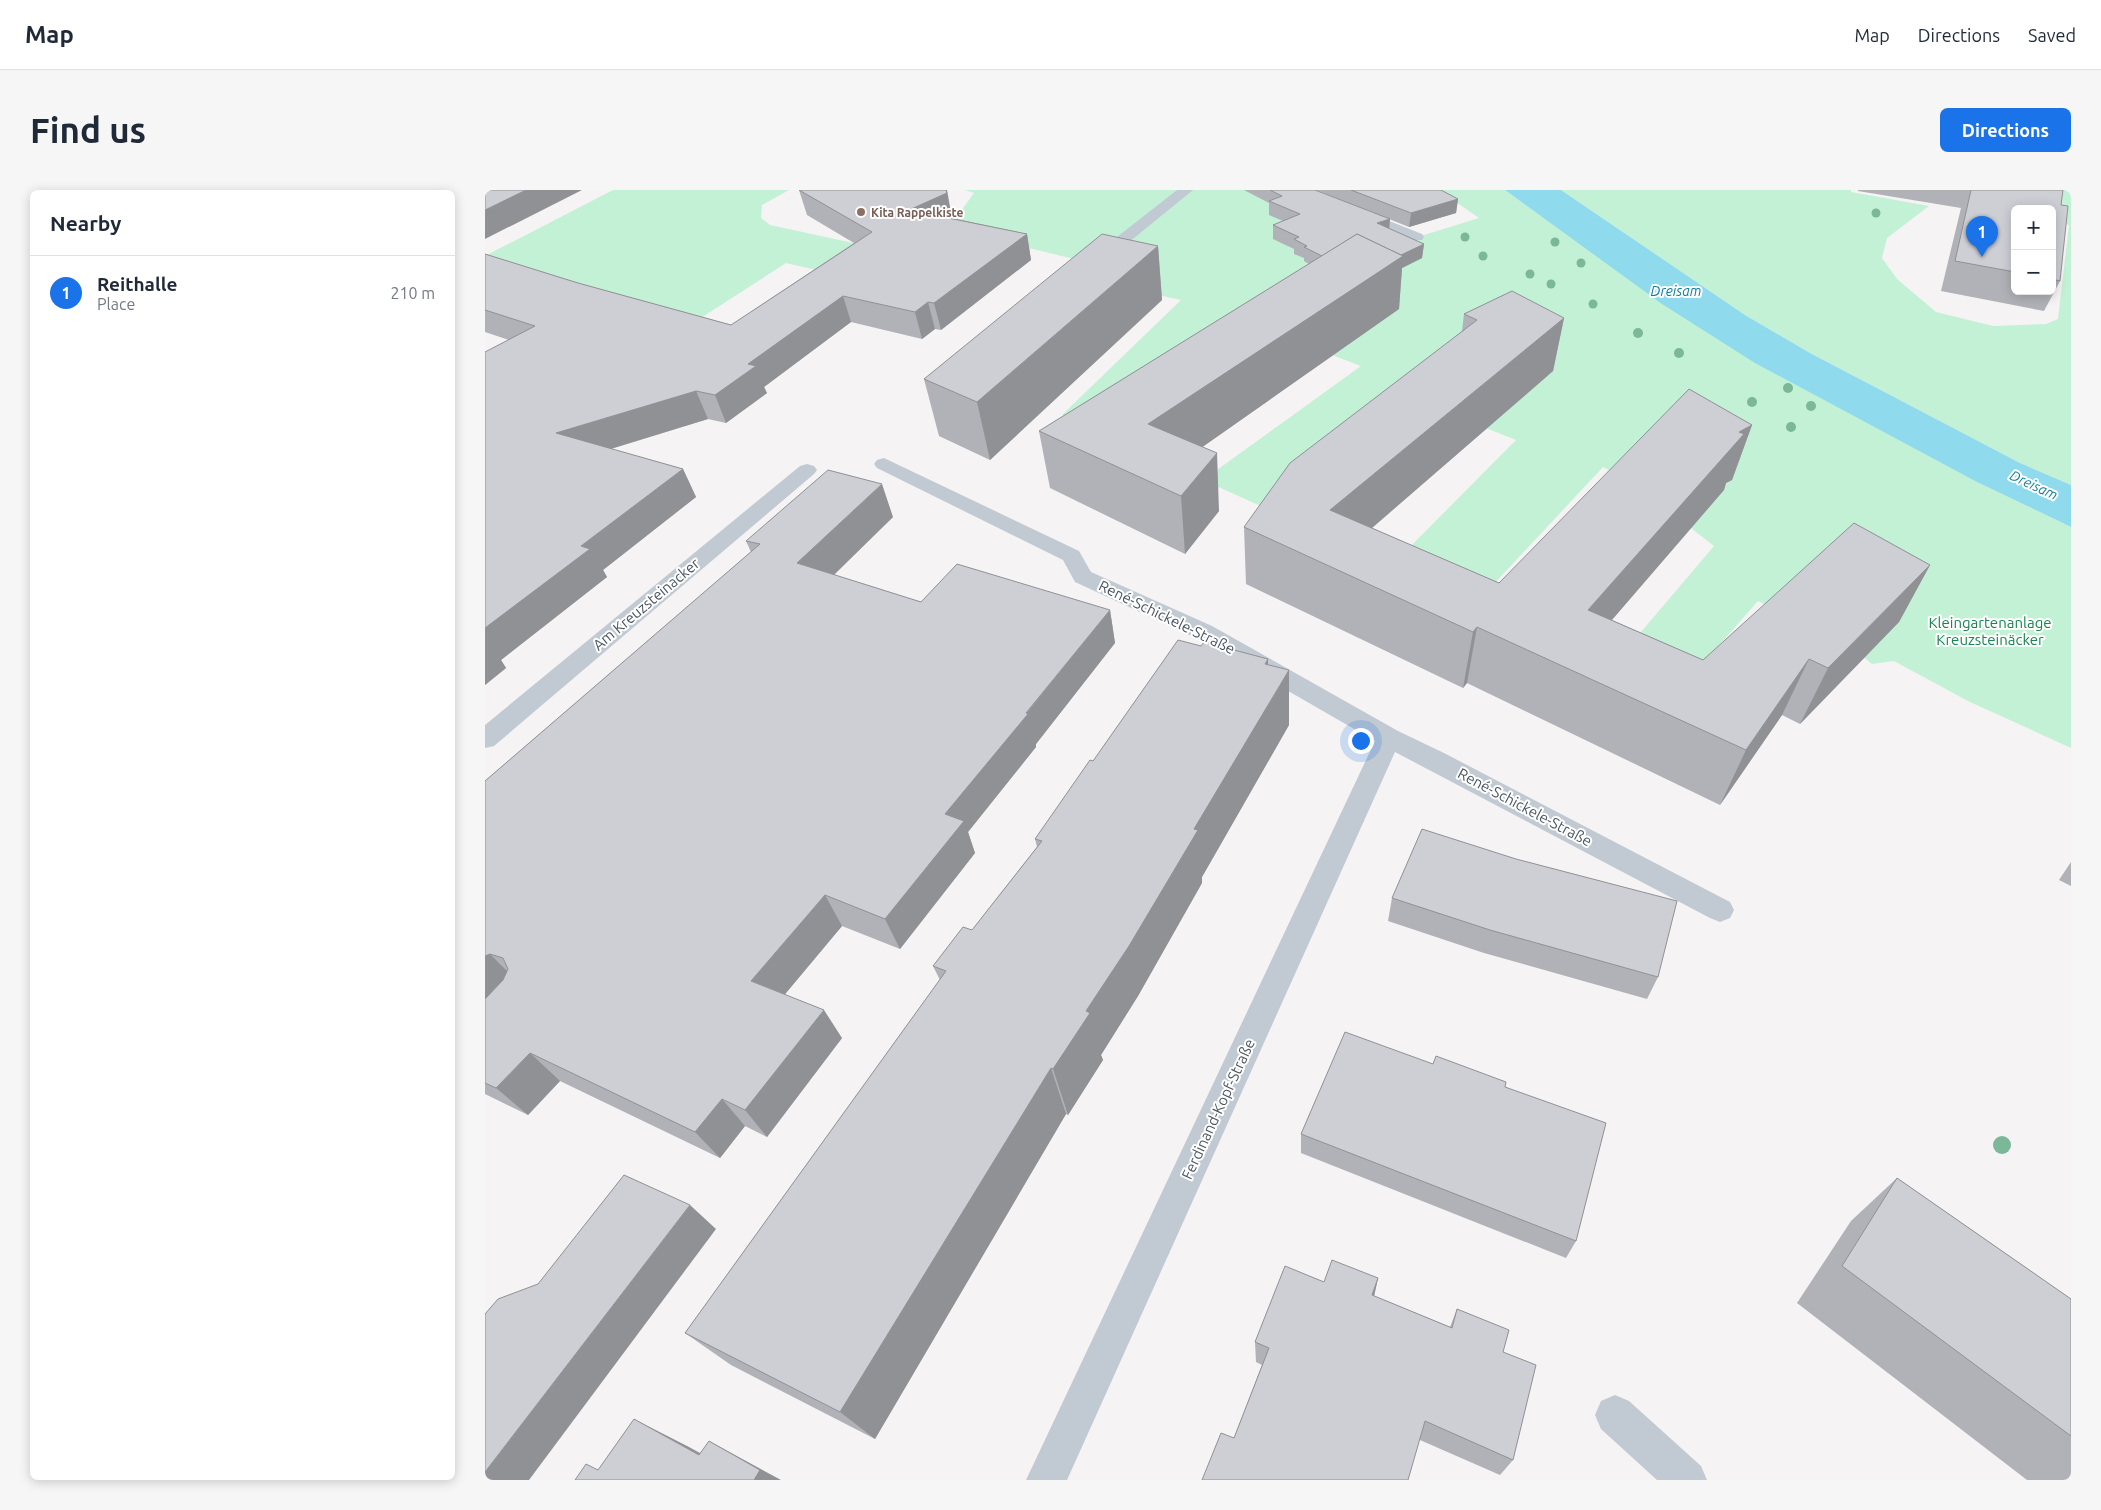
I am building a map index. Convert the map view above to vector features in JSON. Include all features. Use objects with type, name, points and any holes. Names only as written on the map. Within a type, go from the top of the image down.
[{"type":"street","points":[[1091,266],[1187,190]]},
{"type":"street","points":[[1298,190],[1416,237]]},
{"type":"street","name":"René-Schickele-Straße","points":[[884,464],[1071,556],[1083,577],[1204,632],[1389,738],[1435,760],[1720,910]]},
{"type":"street","name":"Am Kreuzsteinacker","points":[[485,739],[807,470]]},
{"type":"street","name":"Ferdinand-Kopf-Straße","points":[[1046,1480],[1389,738]]},
{"type":"street","points":[[1615,1415],[1687,1480]]},
{"type":"green space","points":[[613,190],[789,190],[762,205],[761,218],[770,225],[858,244],[886,286],[786,263],[690,325],[485,256]]},
{"type":"green space","name":"Kleingartenanlage Kreuzsteinäcker","points":[[965,190],[1289,190],[1411,239],[1479,218],[1439,190],[1505,190],[1543,217],[1977,482],[2071,527],[2071,748],[1968,701],[1894,661],[1872,664],[1845,642],[1758,601],[1676,694],[1613,665],[1714,546],[1631,481],[1603,467],[1478,601],[1392,565],[1516,440],[1416,400],[1274,512],[1203,480],[1361,366],[1269,331],[1110,434],[1062,415],[1181,300],[1085,279],[1100,265],[948,229],[974,193]]},
{"type":"green space","points":[[1561,190],[1851,190],[1851,192],[1929,206],[1887,238],[1882,258],[1897,279],[1936,312],[1993,326],[2046,324],[2058,319],[2069,225],[2056,221],[2056,205],[2053,205],[2059,190],[2071,190],[2071,485],[2020,463],[1810,353],[1745,315]]},
{"type":"water","name":"Dreisam","points":[[1505,190],[1561,190],[1745,315],[1810,353],[2020,463],[2071,485],[2071,527],[1977,482],[1755,363],[1662,304]]},
{"type":"building","points":[[485,190],[526,190],[485,210]]},
{"type":"building","points":[[799,190],[946,190],[947,193],[909,210],[1027,234],[934,303],[928,302],[915,312],[843,296],[748,364],[756,366],[715,395],[696,391],[556,433],[683,469],[581,546],[590,549],[485,628],[485,352],[535,326],[485,310],[485,254],[578,283],[731,325],[872,232]]},
{"type":"building","points":[[1270,190],[1315,190],[1390,219],[1377,223],[1424,244],[1401,255],[1357,234],[1322,256],[1304,247],[1307,246],[1294,239],[1299,237],[1273,225],[1300,214],[1269,201],[1282,196]]},
{"type":"building","points":[[1351,190],[1441,190],[1458,199],[1411,213]]},
{"type":"building","points":[[1971,190],[2063,190],[2061,205],[2068,206],[2060,281],[2056,280],[2056,205],[2011,205],[2011,271],[1955,261]]},
{"type":"building","points":[[1102,234],[1158,246],[977,402],[924,379]]},
{"type":"building","points":[[1357,234],[1403,256],[1148,424],[1217,453],[1181,496],[1039,431]]},
{"type":"building","points":[[1512,291],[1564,318],[1330,510],[1499,583],[1689,389],[1752,425],[1739,432],[1744,434],[1588,610],[1703,660],[1854,523],[1930,565],[1828,668],[1809,659],[1746,750],[1477,627],[1473,632],[1244,527],[1290,463],[1477,320],[1464,314]]},
{"type":"building","points":[[828,470],[882,484],[797,563],[921,602],[957,564],[1110,610],[1026,713],[1028,714],[945,814],[964,821],[885,919],[825,895],[751,981],[824,1010],[745,1110],[722,1099],[695,1132],[530,1053],[496,1088],[485,1083],[485,999],[503,980],[508,969],[503,958],[490,954],[485,956],[485,781],[760,544],[746,541]]},
{"type":"building","points":[[1178,640],[1201,646],[1204,642],[1268,659],[1265,664],[1289,670],[1194,829],[1198,830],[1129,946],[1086,1011],[1090,1013],[1053,1069],[1051,1068],[840,1412],[685,1333],[946,971],[933,966],[963,927],[972,930],[1042,841],[1035,839],[1090,760],[1093,761]]},
{"type":"building","points":[[1422,829],[1516,859],[1677,901],[1658,977],[1490,930],[1392,898]]},
{"type":"building","points":[[1345,1032],[1433,1064],[1436,1056],[1506,1082],[1505,1087],[1606,1123],[1576,1241],[1301,1134]]},
{"type":"building","points":[[624,1175],[690,1205],[485,1472],[485,1314],[498,1299],[538,1284]]},
{"type":"building","points":[[1897,1178],[2071,1299],[2071,1436],[1842,1266]]},
{"type":"building","points":[[1332,1260],[1378,1278],[1372,1295],[1452,1328],[1457,1309],[1509,1330],[1503,1352],[1536,1365],[1513,1460],[1425,1421],[1408,1480],[1202,1480],[1221,1433],[1234,1438],[1269,1348],[1255,1342],[1285,1266],[1324,1282]]},
{"type":"building","points":[[634,1419],[699,1455],[709,1441],[760,1470],[754,1480],[575,1480],[586,1464],[598,1470]]},
{"type":"place","name":"Kita Rappelkiste","points":[[861,212]]},
{"type":"place","name":"Reithalle","points":[[1982,257]]}]
